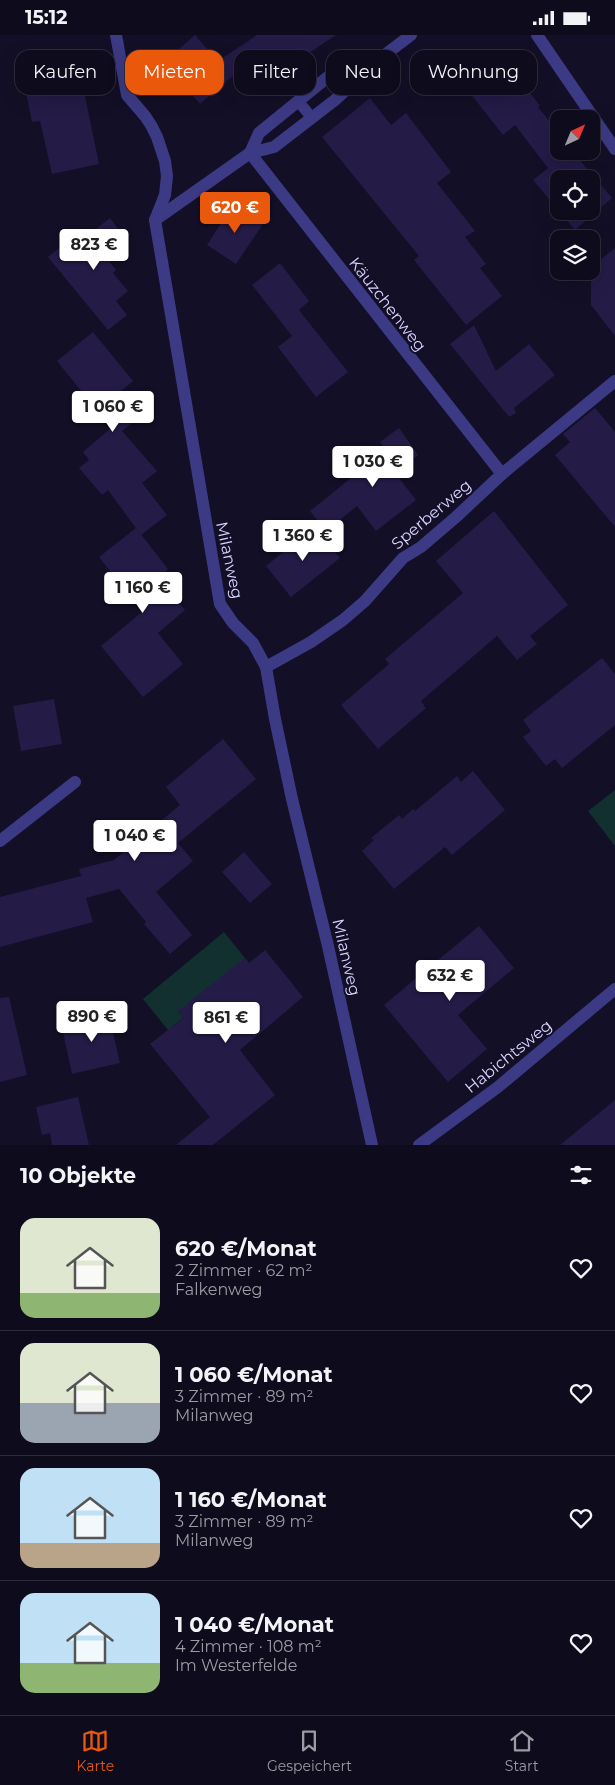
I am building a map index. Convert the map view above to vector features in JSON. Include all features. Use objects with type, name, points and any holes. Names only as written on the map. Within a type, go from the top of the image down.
[{"type":"street","points":[[116,35],[127,95],[151,125],[165,161],[168,176],[166,195],[155,220]]},
{"type":"street","points":[[391,50],[411,35]]},
{"type":"street","points":[[537,35],[615,149]]},
{"type":"street","points":[[250,153],[259,133],[326,78]]},
{"type":"street","points":[[155,220],[250,153],[274,147],[340,95]]},
{"type":"street","name":"Käuzchenweg","points":[[250,153],[502,474]]},
{"type":"street","name":"Milanweg","points":[[155,220],[220,604],[233,623],[253,643],[266,667],[292,799],[328,946],[372,1145]]},
{"type":"street","name":"Sperberweg","points":[[266,667],[311,642],[343,620],[365,601],[403,558],[421,547],[502,474],[615,381]]},
{"type":"street","points":[[0,841],[75,782]]},
{"type":"street","name":"Habichtsweg","points":[[419,1145],[498,1087],[615,989]]},
{"type":"lane","points":[[298,101],[312,118]]},
{"type":"green space","points":[[615,790],[615,846],[588,811]]},
{"type":"green space","points":[[224,932],[249,963],[168,1030],[143,999]]},
{"type":"building","points":[[195,35],[208,50],[178,50]]},
{"type":"building","points":[[257,35],[336,35],[314,50],[234,50]]},
{"type":"building","points":[[234,50],[234,75],[224,83],[224,57]]},
{"type":"building","points":[[26,95],[85,95],[99,164],[52,174],[40,121],[32,122]]},
{"type":"building","points":[[192,95],[210,95],[200,104]]},
{"type":"building","points":[[472,95],[532,95],[550,122],[550,160],[580,160],[588,170],[550,170],[550,200],[533,180],[548,168],[515,125],[503,135]]},
{"type":"building","points":[[370,98],[391,125],[406,113],[451,172],[437,183],[475,231],[465,237],[486,264],[480,268],[502,296],[466,325],[414,260],[419,256],[322,137]]},
{"type":"building","points":[[600,184],[612,198],[600,208]]},
{"type":"building","points":[[233,204],[263,224],[236,264],[207,245]]},
{"type":"building","points":[[110,218],[126,240],[105,256],[116,270],[113,273],[128,291],[116,301],[127,315],[108,330],[48,257],[83,229],[88,235]]},
{"type":"building","points":[[567,220],[587,220],[575,230]]},
{"type":"building","points":[[615,248],[615,336],[591,305],[591,280],[600,280],[600,260]]},
{"type":"building","points":[[280,263],[309,301],[299,310],[348,372],[316,397],[278,347],[292,336],[252,285]]},
{"type":"building","points":[[474,325],[496,371],[529,344],[555,375],[514,408],[516,413],[509,417],[450,344]]},
{"type":"building","points":[[93,332],[133,381],[121,391],[142,415],[122,431],[157,471],[142,483],[167,515],[141,535],[108,490],[102,495],[79,468],[89,460],[83,452],[111,428],[57,361]]},
{"type":"building","points":[[595,408],[615,432],[615,527],[555,455],[570,442],[563,434]]},
{"type":"building","points":[[399,428],[418,455],[395,473],[416,500],[376,531],[357,506],[326,531],[310,511],[386,450],[380,442]]},
{"type":"building","points":[[494,511],[568,605],[530,636],[537,644],[517,660],[497,636],[421,701],[426,708],[378,749],[341,705],[389,664],[385,659],[463,593],[436,561]]},
{"type":"building","points":[[314,527],[340,558],[291,597],[266,566]]},
{"type":"building","points":[[136,528],[168,569],[158,577],[185,610],[158,633],[183,664],[143,697],[101,646],[142,612],[99,557]]},
{"type":"building","points":[[602,658],[615,674],[615,725],[562,768],[555,759],[546,766],[523,737],[531,731],[523,720]]},
{"type":"building","points":[[54,699],[62,744],[21,751],[13,706]]},
{"type":"building","points":[[223,739],[256,779],[178,843],[193,861],[156,892],[192,935],[170,954],[144,924],[146,922],[119,889],[86,898],[93,922],[0,947],[0,897],[81,876],[79,869],[114,860],[180,805],[166,787]]},
{"type":"building","points":[[473,771],[505,810],[452,855],[445,847],[394,889],[362,851],[374,840],[371,838],[399,815],[402,819],[413,809],[415,811],[457,776],[461,782]]},
{"type":"building","points":[[244,852],[272,884],[250,903],[222,872]]},
{"type":"building","points":[[479,926],[514,968],[458,1015],[487,1049],[448,1082],[384,1005]]},
{"type":"building","points":[[265,950],[303,997],[240,1050],[275,1095],[213,1145],[176,1145],[210,1117],[150,1044],[183,1018],[178,1011],[245,958],[249,963]]},
{"type":"building","points":[[9,997],[27,1075],[0,1082],[0,998]]},
{"type":"building","points":[[107,1007],[120,1063],[72,1074],[63,1032],[89,1026],[85,1011]]},
{"type":"building","points":[[78,1097],[89,1145],[52,1145],[50,1133],[42,1135],[36,1107]]},
{"type":"building","points":[[615,1100],[615,1145],[560,1145]]}]
